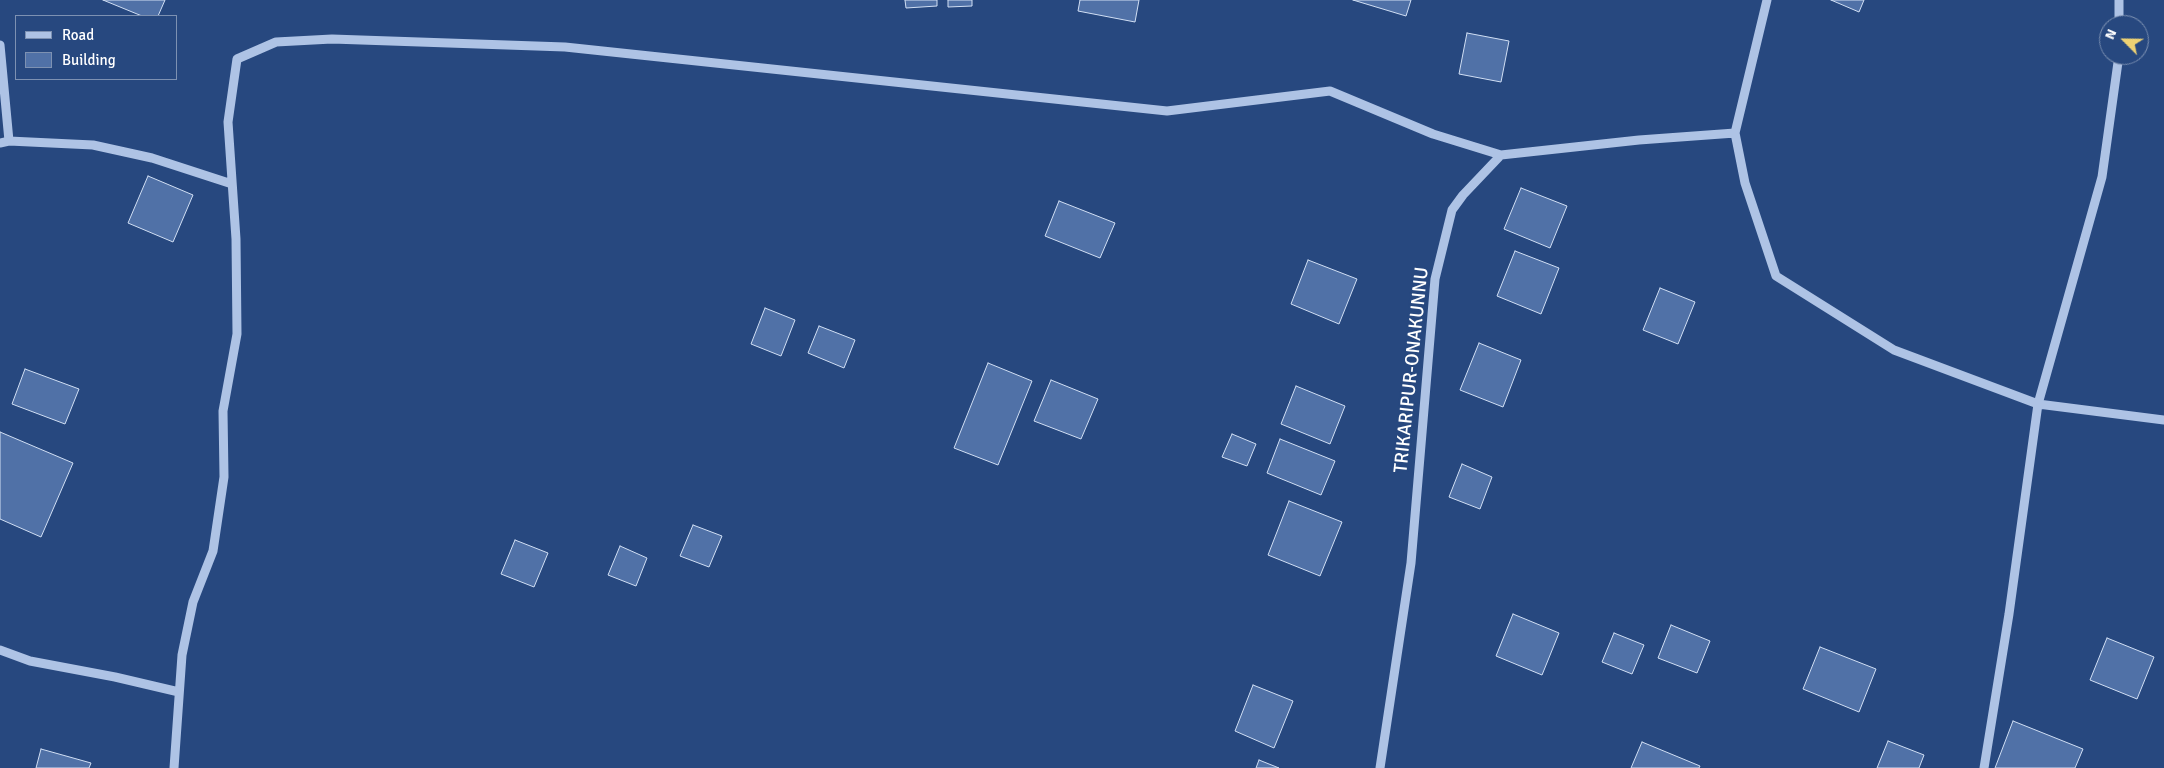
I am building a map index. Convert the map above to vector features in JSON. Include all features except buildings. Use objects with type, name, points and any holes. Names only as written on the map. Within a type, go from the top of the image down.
[{"type":"street","points":[[1767,0],[1735,132],[1745,182],[1776,276],[1894,350],[2038,404],[2164,420]]},
{"type":"street","points":[[2119,0],[2119,15]]},
{"type":"street","points":[[174,768],[182,655],[193,602],[213,551],[224,477],[223,411],[237,334],[236,239],[228,122],[237,59],[276,42],[332,40],[565,47],[1166,110],[1330,91],[1433,134],[1502,155],[1592,144],[1735,132]]},
{"type":"street","points":[[0,45],[5,142],[93,145],[152,158],[232,184]]},
{"type":"street","points":[[1984,768],[2009,614],[2038,404],[2102,177],[2118,65]]},
{"type":"street","name":"TRIKARIPUR-ONAKUNNU","points":[[1380,768],[1411,563],[1435,280],[1452,210],[1463,195],[1502,155]]},
{"type":"street","points":[[0,650],[30,662],[114,677],[179,692]]}]
